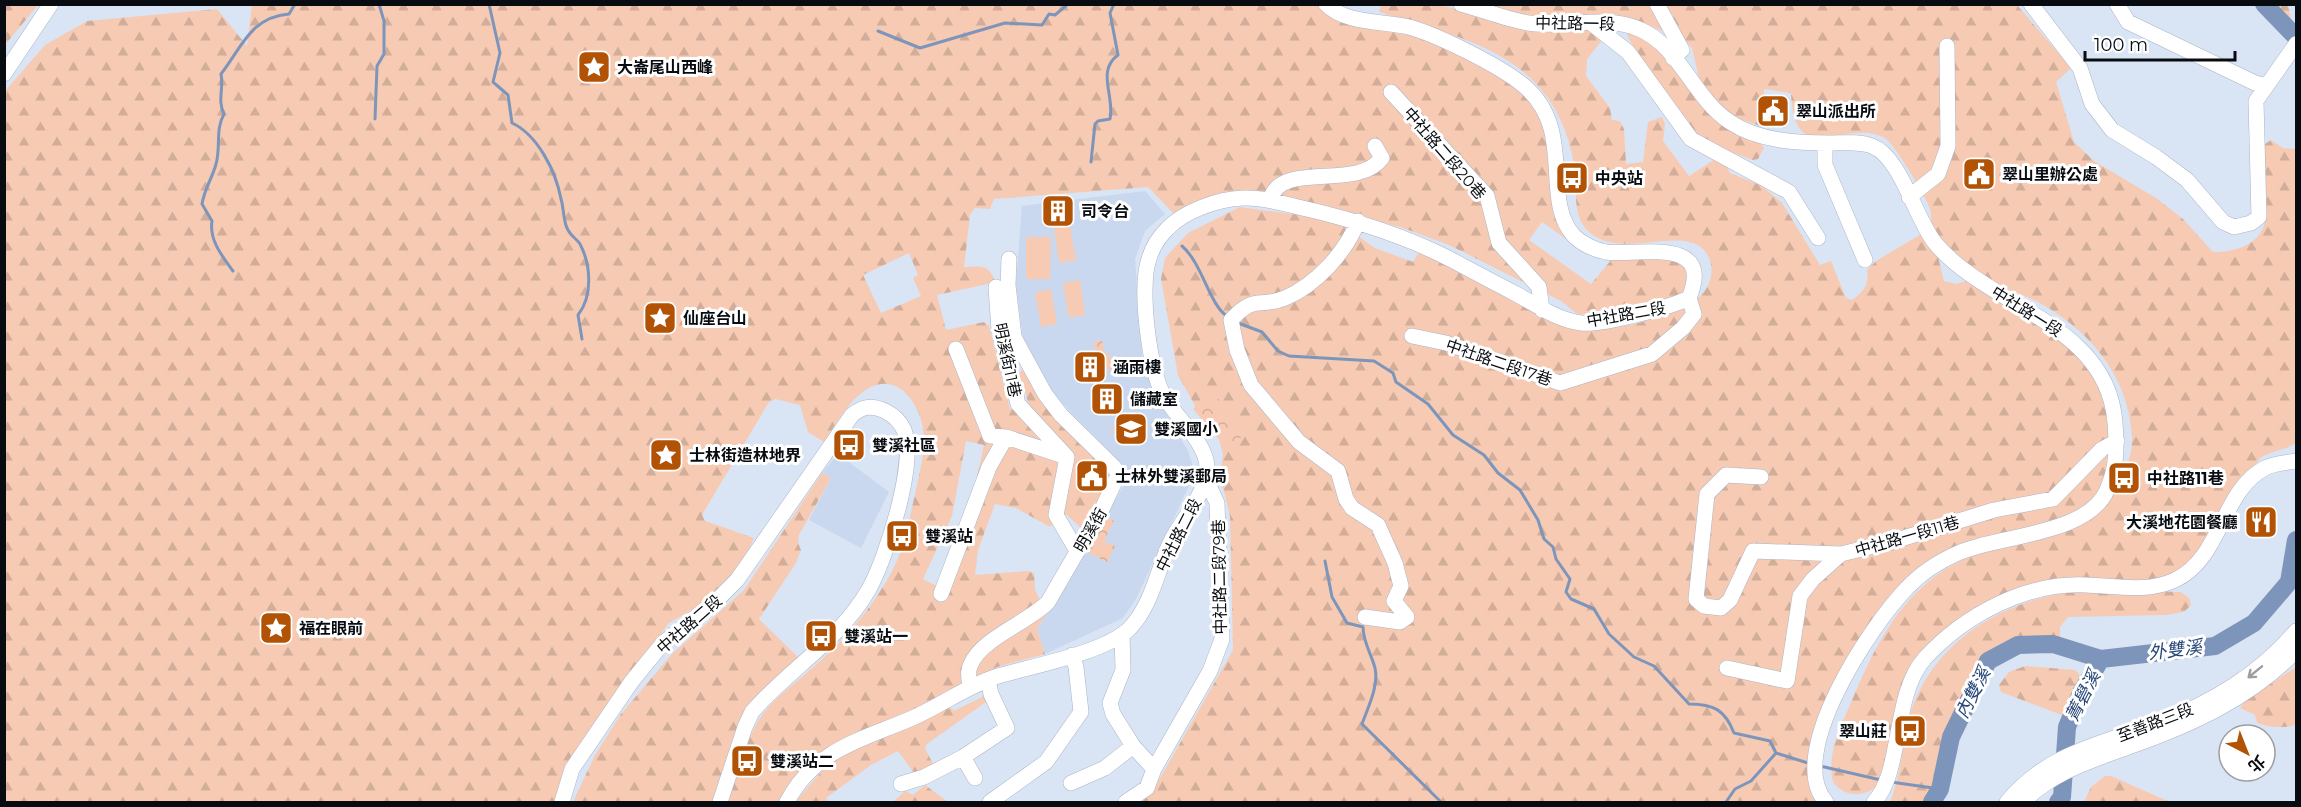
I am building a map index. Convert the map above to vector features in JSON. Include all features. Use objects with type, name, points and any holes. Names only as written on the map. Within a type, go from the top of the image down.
[{"type":"street","points":[[4,74],[51,4]]},
{"type":"street","points":[[1326,4],[1344,15],[1408,27],[1433,35],[1521,83],[1535,95],[1549,118],[1564,220],[1574,236],[1588,246],[1604,252],[1674,252],[1690,266],[1694,277],[1689,298]]},
{"type":"street","name":"中社路一段","points":[[1461,4],[1529,23],[1591,23],[1631,26],[1643,30],[1657,39],[1705,100],[1728,121],[1747,132],[1782,140],[1857,143],[1874,146],[1887,156],[1933,240],[1958,267],[2053,326],[2091,360],[2106,387],[2114,412],[2116,467],[2105,496],[2085,516],[2055,527],[1984,543],[1956,554],[1908,586],[1879,621],[1834,698],[1821,731],[1813,766],[1816,786],[1826,802]]},
{"type":"street","points":[[1657,4],[1682,50],[1673,58]]},
{"type":"street","points":[[2031,4],[2080,68],[2092,104],[2112,130],[2156,157],[2187,180],[2223,222],[2234,227],[2251,223],[2259,217],[2256,101],[2296,44]]},
{"type":"street","points":[[2117,4],[2128,22],[2255,83],[2270,80]]},
{"type":"street","points":[[1591,23],[1628,52],[1691,139],[1790,192],[1818,238]]},
{"type":"street","points":[[1908,197],[1938,174],[1948,146],[1947,46]]},
{"type":"street","name":"中社路二段20巷","points":[[1390,92],[1487,196],[1499,243],[1539,287],[1542,310]]},
{"type":"street","points":[[1825,143],[1825,165],[1865,260]]},
{"type":"street","points":[[1270,200],[1272,192],[1283,182],[1319,176],[1364,173],[1375,167],[1382,158],[1375,146]]},
{"type":"street","name":"中社路二段","points":[[787,802],[812,769],[830,754],[871,732],[912,718],[988,680],[1072,655],[1122,635],[1143,611],[1170,544],[1206,479],[1207,464],[1202,449],[1162,392],[1154,371],[1147,309],[1145,278],[1148,261],[1154,246],[1168,227],[1184,216],[1227,200],[1245,198],[1270,200],[1358,221],[1405,236],[1542,310],[1584,324],[1671,307],[1689,298]]},
{"type":"street","points":[[1358,221],[1352,236],[1307,287],[1282,299],[1246,304],[1231,320],[1237,350],[1251,385],[1299,442],[1338,471],[1346,499],[1352,508],[1378,525],[1395,563],[1401,586],[1394,601],[1407,617],[1400,622],[1365,617]]},
{"type":"street","name":"明溪街","points":[[970,687],[968,672],[971,661],[1019,622],[1038,613],[1048,602],[1118,475],[1114,467],[1061,415],[1045,394],[1014,337],[1008,285],[1009,259]]},
{"type":"street","name":"明溪街11巷","points":[[996,287],[999,330],[1018,404],[1066,457]]},
{"type":"street","name":"中社路二段17巷","points":[[1412,336],[1446,343],[1560,383],[1652,354],[1683,328],[1694,314],[1689,298]]},
{"type":"street","points":[[956,349],[990,436],[1006,436],[1066,457],[1056,515],[1077,551]]},
{"type":"street","name":"中社路二段","points":[[562,802],[572,769],[632,681],[663,643],[717,600],[737,580],[852,415],[861,408],[879,408],[892,414],[900,422],[907,447],[905,474],[883,558],[869,589],[839,630],[753,712],[745,727],[720,802]]},
{"type":"street","points":[[941,594],[989,467],[1006,436]]},
{"type":"street","name":"中社路一段11巷","points":[[1761,477],[1726,475],[1707,494],[1696,599],[1704,606],[1721,608],[1730,600],[1753,551],[1841,554],[1894,541],[1994,510],[2053,499],[2102,449],[2116,441]]},
{"type":"street","points":[[1874,802],[1887,778],[1906,694],[1923,661],[1939,644],[1996,606],[2028,592],[2056,585],[2145,587],[2177,579],[2194,567],[2210,547],[2238,495],[2250,481],[2265,468],[2290,462]]},
{"type":"street","name":"中社路二段79巷","points":[[1126,802],[1147,788],[1154,769],[1210,671],[1222,639],[1217,502],[1206,479]]},
{"type":"street","points":[[1727,668],[1787,681],[1800,596],[1813,579],[1841,554]]},
{"type":"street","name":"至善路三段","points":[[2007,802],[2030,780],[2080,756],[2160,723],[2234,687],[2279,651],[2296,631]]},
{"type":"street","points":[[1122,635],[1124,670],[1110,703],[1113,714],[1133,746],[1154,769]]},
{"type":"street","name":"至善路三段","points":[[2080,756],[2147,740],[2222,708],[2275,672],[2296,651]]},
{"type":"street","points":[[990,802],[1046,762],[1081,712],[1078,677],[1072,655]]},
{"type":"street","points":[[901,784],[924,777],[963,757],[1007,728],[991,694],[988,680]]},
{"type":"street","points":[[1071,783],[1105,768],[1133,746]]},
{"type":"street","points":[[963,757],[975,778]]},
{"type":"street","name":"至善路三段","points":[[2023,802],[2056,769]]},
{"type":"shaded area","name":"雙溪國小","points":[[1145,191],[1165,214],[1145,231],[1135,259],[1142,356],[1151,388],[1188,451],[1195,473],[1136,599],[1123,618],[1045,654],[1037,629],[1123,487],[1126,468],[1055,396],[1023,339],[1016,284],[1022,206]]},
{"type":"shaded area","points":[[838,454],[889,492],[861,548],[809,520],[831,478],[822,473]]},
{"type":"green space","points":[[252,4],[1319,5],[1425,37],[1519,85],[1547,120],[1568,235],[1566,239],[1542,222],[1529,240],[1591,284],[1612,259],[1679,258],[1692,283],[1681,295],[1660,303],[1594,315],[1577,314],[1561,301],[1449,245],[1403,228],[1366,218],[1264,197],[1177,217],[1148,187],[994,199],[990,209],[975,208],[970,215],[964,267],[986,268],[994,279],[992,283],[937,295],[946,330],[984,322],[989,326],[1010,409],[1029,405],[1019,373],[1025,368],[1096,453],[1114,479],[1082,529],[1066,514],[1050,527],[1016,508],[995,504],[978,550],[975,575],[1028,571],[1034,573],[1035,590],[1047,613],[1037,629],[1045,654],[997,667],[941,699],[861,731],[782,802],[728,802],[741,761],[758,721],[778,697],[820,661],[859,621],[881,590],[899,556],[920,471],[924,442],[922,423],[916,407],[901,389],[894,385],[879,384],[863,391],[857,397],[844,411],[824,442],[808,432],[800,405],[775,399],[769,402],[702,515],[705,521],[754,538],[743,562],[711,599],[669,623],[616,694],[556,802],[5,802],[5,91],[45,45],[87,21],[217,9],[247,46]],"holes":[[[909,253],[918,275],[913,278],[921,296],[881,313],[863,275]],[[966,441],[984,445],[974,490],[939,587],[923,579],[952,516]]]},
{"type":"green space","points":[[4,5],[38,5],[5,45]]},
{"type":"green space","points":[[1381,5],[1439,5],[1528,25],[1590,25],[1603,39],[1587,59],[1586,76],[1610,108],[1612,120],[1620,121],[1624,129],[1626,164],[1643,162],[1648,122],[1662,117],[1665,124],[1663,141],[1689,176],[1715,159],[1724,162],[1730,173],[1762,186],[1782,203],[1820,265],[1831,261],[1846,298],[1852,300],[1865,288],[1867,270],[1876,261],[1923,233],[1937,253],[1944,281],[1957,284],[1969,280],[2068,340],[2098,380],[2112,433],[2105,485],[2083,510],[2056,523],[2013,530],[1955,549],[1855,650],[1809,778],[1811,794],[1817,802],[1142,802],[1159,780],[1233,650],[1230,516],[1220,475],[1223,455],[1218,434],[1198,411],[1178,375],[1161,279],[1165,258],[1188,233],[1240,207],[1313,217],[1345,227],[1375,248],[1413,262],[1420,250],[1489,287],[1561,317],[1612,326],[1626,326],[1641,322],[1688,304],[1704,292],[1709,282],[1712,271],[1708,255],[1693,243],[1665,241],[1616,243],[1601,239],[1588,231],[1577,210],[1575,170],[1566,132],[1550,102],[1530,78],[1506,60],[1478,45],[1379,12]]},
{"type":"green space","points":[[1480,5],[2017,5],[2071,68],[2056,82],[2074,142],[2094,161],[2156,198],[2183,219],[2213,252],[2243,247],[2255,239],[2264,226],[2262,146],[2271,140],[2283,148],[2296,149],[2296,443],[2260,458],[2190,563],[2176,574],[2153,583],[2057,580],[1930,646],[1879,784],[1861,794],[1843,791],[1833,782],[1831,771],[1836,738],[1867,666],[1893,621],[1915,594],[1939,573],[1988,550],[2058,530],[2103,495],[2124,471],[2131,451],[2129,415],[2123,393],[2100,353],[2067,321],[2027,297],[1977,275],[1947,248],[1933,229],[1930,209],[1923,194],[1903,160],[1886,139],[1871,133],[1812,137],[1802,131],[1794,117],[1791,93],[1764,89],[1763,127],[1732,116],[1702,91],[1692,48],[1686,41],[1653,27],[1609,15],[1581,18],[1528,17]]},
{"type":"green space","points":[[2274,5],[2288,5],[2291,19],[2284,18]]},
{"type":"green space","points":[[1628,30],[1648,37],[1757,139],[1764,148],[1758,159],[1753,160],[1734,153],[1730,158],[1698,141],[1633,47],[1627,34]]},
{"type":"green space","points":[[1070,225],[1076,260],[1059,263],[1054,228]]},
{"type":"green space","points":[[1026,237],[1051,237],[1050,279],[1026,279]]},
{"type":"green space","points":[[1080,280],[1085,315],[1069,318],[1063,283]]},
{"type":"green space","points":[[1051,289],[1057,324],[1041,327],[1035,292]]},
{"type":"green space","points":[[1102,340],[1104,351],[1118,364],[1115,371],[1102,364],[1097,356],[1094,342]]},
{"type":"green space","points":[[1208,391],[1222,402],[1246,430],[1237,443],[1226,448],[1193,409]]},
{"type":"green space","points":[[1131,413],[1144,434],[1133,442],[1112,432],[1117,420]]},
{"type":"green space","points":[[822,473],[831,478],[799,535],[798,543],[801,550],[796,563],[759,619],[801,660],[765,692],[715,802],[573,802],[595,755],[621,714],[672,654],[744,590]]},
{"type":"green space","points":[[1106,517],[1114,521],[1104,541],[1115,546],[1107,562],[1087,552]]},
{"type":"green space","points":[[2087,590],[2181,592],[2189,598],[2191,605],[2184,612],[2166,615],[2068,617],[2060,627],[2060,637],[2017,643],[1990,654],[1978,669],[1944,741],[1927,802],[1890,802],[1897,782],[1909,718],[1920,690],[1935,666],[1954,644],[2002,612],[2029,601]]},
{"type":"green space","points":[[2025,666],[2075,670],[2079,674],[2081,680],[2079,693],[2067,717],[2001,692],[1999,685],[2009,672]]},
{"type":"green space","points":[[2296,667],[2296,725],[2277,727],[2277,723],[2257,723],[2255,715],[2240,708],[2245,701]]},
{"type":"green space","points":[[986,695],[986,702],[927,744],[925,748],[934,766],[914,773],[898,751],[871,765],[826,798],[829,802],[795,802],[828,764],[848,748],[946,702],[954,711]]},
{"type":"green space","points":[[2105,776],[2111,776],[2170,802],[2084,802],[2091,787]]},
{"type":"green space","points":[[925,785],[948,802],[893,802],[905,791],[913,795]]},
{"type":"waterway","points":[[233,271],[217,247],[212,235],[212,221],[202,204],[216,164],[220,126],[224,114],[221,104],[221,74],[256,28],[276,16],[289,14],[295,4]]},
{"type":"waterway","points":[[375,119],[377,66],[384,54],[384,21],[379,4]]},
{"type":"waterway","points":[[489,4],[500,53],[493,82],[508,95],[512,123],[538,145],[550,166],[559,188],[566,227],[584,252],[589,280],[586,299],[578,315],[582,339]]},
{"type":"waterway","points":[[878,31],[920,48],[1005,23],[1042,25],[1049,14],[1055,15],[1068,4]]},
{"type":"waterway","points":[[1091,162],[1095,124],[1098,121],[1110,119],[1107,76],[1112,61],[1118,55],[1110,13],[1114,4]]},
{"type":"waterway","name":"外雙溪","points":[[2264,4],[2296,37]]},
{"type":"waterway","points":[[1182,246],[1189,253],[1221,311],[1227,316]]},
{"type":"waterway","points":[[1238,323],[1262,332],[1278,351],[1289,356],[1374,361],[1393,373],[1396,382],[1428,404],[1453,435],[1484,455],[1498,473],[1520,490],[1538,520],[1544,539],[1553,547],[1556,559],[1570,579],[1566,592],[1571,599],[1594,609],[1609,634],[1634,657],[1654,666],[1689,704],[1712,707],[1727,719],[1734,733],[1770,741],[1776,753],[1811,764]]},
{"type":"waterway","name":"內雙溪","points":[[1932,802],[1940,789],[1951,737],[1988,661],[2018,645],[2053,644],[2101,659],[2215,646],[2254,623],[2289,582],[2296,540]]},
{"type":"waterway","points":[[1325,561],[1332,597],[1347,623],[1363,627],[1375,668],[1376,682],[1362,724],[1441,802]]},
{"type":"waterway","name":"菁礐溪","points":[[2058,802],[2062,797],[2067,727],[2082,691],[2101,659]]},
{"type":"waterway","points":[[1726,802],[1735,789],[1751,781],[1776,753]]},
{"type":"waterway","points":[[1820,766],[1881,780]]},
{"type":"waterway","points":[[1891,782],[1940,789]]},
{"type":"place","name":"大崙尾山西峰","points":[[594,67]]},
{"type":"place","name":"翠山派出所","points":[[1773,111]]},
{"type":"place","name":"翠山里辦公處","points":[[1979,174]]},
{"type":"place","name":"中央站","points":[[1572,178]]},
{"type":"place","name":"司令台","points":[[1058,211]]},
{"type":"place","name":"仙座台山","points":[[660,318]]},
{"type":"place","name":"涵雨樓","points":[[1090,367]]},
{"type":"place","name":"儲藏室","points":[[1107,399]]},
{"type":"place","name":"雙溪國小","points":[[1131,429]]},
{"type":"place","name":"雙溪社區","points":[[849,445]]},
{"type":"place","name":"士林街造林地界","points":[[666,455]]},
{"type":"place","name":"士林外雙溪郵局","points":[[1092,476]]},
{"type":"place","name":"中社路11巷","points":[[2124,478]]},
{"type":"place","name":"大溪地花園餐廳","points":[[2261,522]]},
{"type":"place","name":"雙溪站","points":[[902,536]]},
{"type":"place","name":"福在眼前","points":[[276,628]]},
{"type":"place","name":"雙溪站一","points":[[821,636]]},
{"type":"place","name":"翠山莊","points":[[1910,731]]},
{"type":"place","name":"雙溪站二","points":[[747,761]]}]
